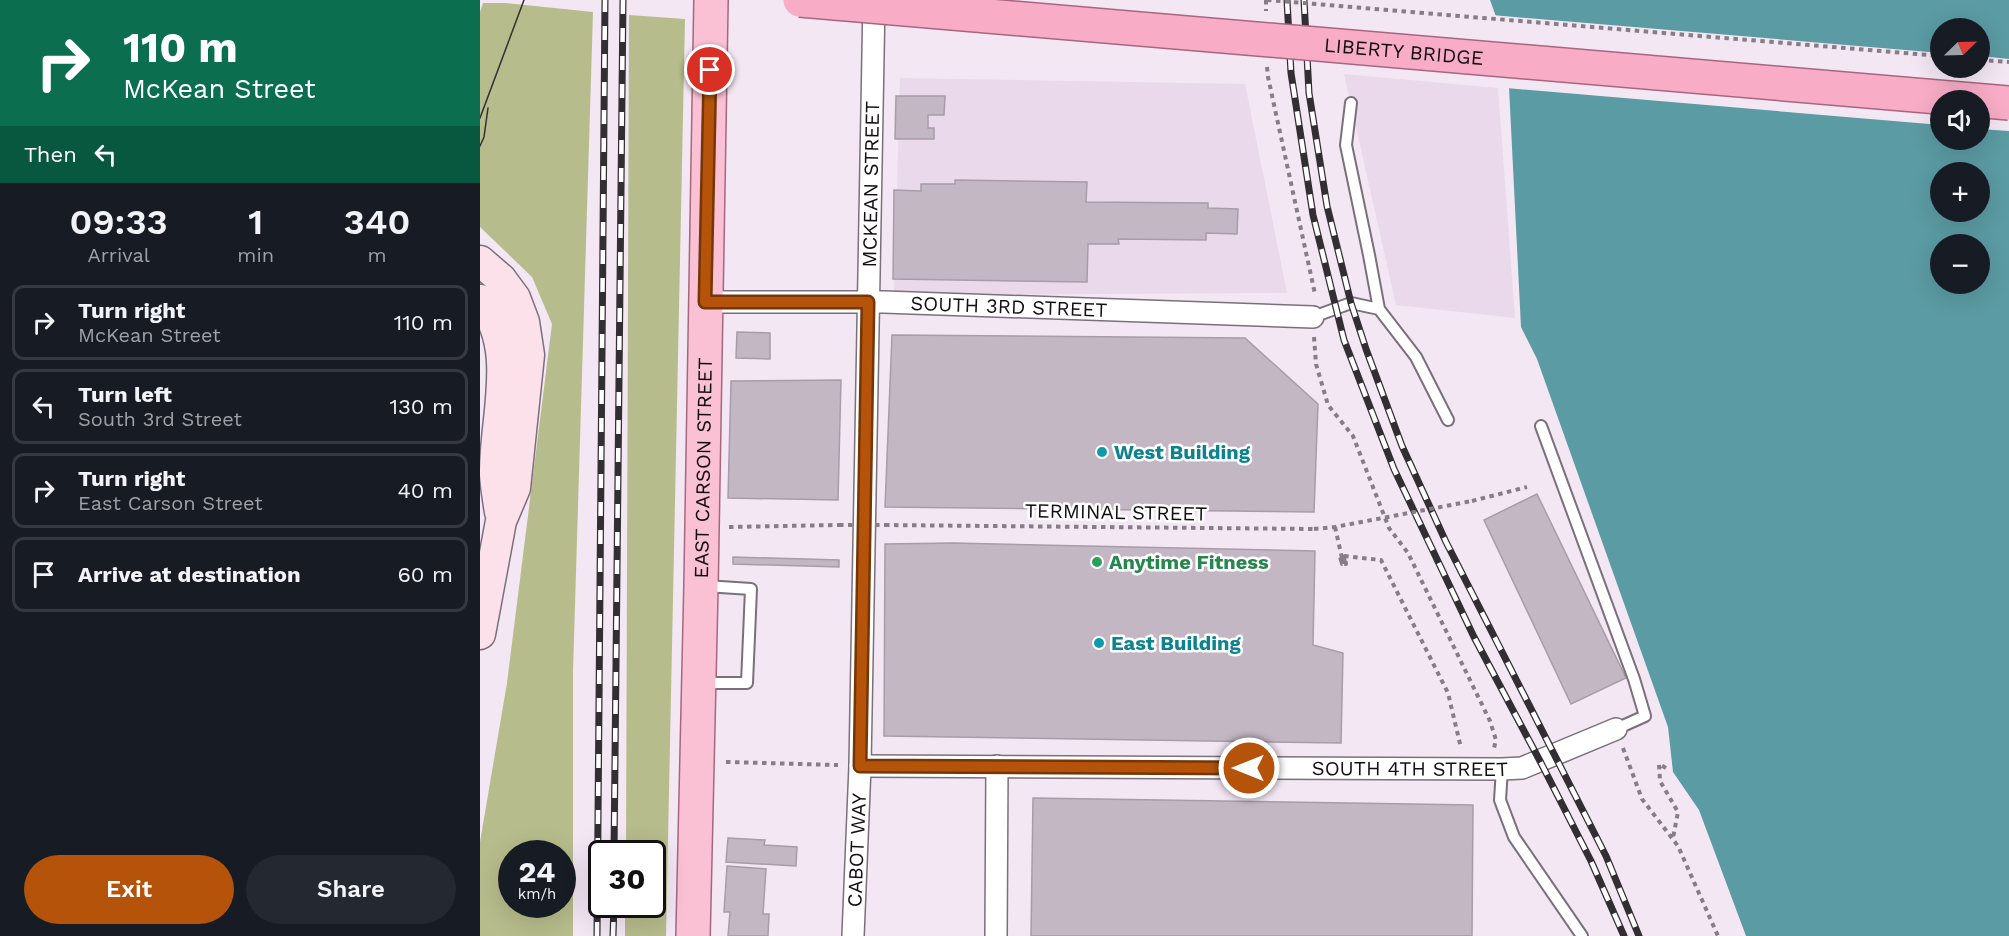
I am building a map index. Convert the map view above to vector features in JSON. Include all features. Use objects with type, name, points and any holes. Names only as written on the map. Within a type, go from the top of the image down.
[{"type":"highway","name":"LIBERTY BRIDGE","points":[[800,0],[2009,103]]},
{"type":"main road","name":"EAST CARSON STREET","points":[[693,936],[711,0]]},
{"type":"main road","points":[[480,261],[501,279],[515,298],[524,322],[529,346],[515,488],[501,520],[480,634]]},
{"type":"main road","points":[[480,300],[496,326],[500,345],[502,373],[495,475],[501,520]]},
{"type":"street","name":"MCKEAN STREET","points":[[860,766],[873,0]]},
{"type":"street","name":"SOUTH 3RD STREET","points":[[705,302],[868,302],[1313,317]]},
{"type":"street","name":"SOUTH 4TH STREET","points":[[860,766],[1502,770],[1522,768],[1616,729]]},
{"type":"street","name":"CABOT WAY","points":[[853,936],[860,766]]},
{"type":"street","points":[[996,936],[997,766]]},
{"type":"lane","points":[[1351,103],[1346,145],[1379,309],[1416,357],[1448,420]]},
{"type":"lane","points":[[1313,317],[1352,303],[1379,309]]},
{"type":"lane","name":"SOUTH 4TH STREET","points":[[1541,426],[1634,679],[1645,716],[1616,729]]},
{"type":"lane","points":[[698,683],[747,683],[751,589],[701,586]]},
{"type":"lane","points":[[1502,770],[1500,800],[1514,837],[1582,936]]},
{"type":"path","points":[[1266,22],[1266,0],[1930,55]]},
{"type":"path","points":[[1990,61],[2009,62]]},
{"type":"path","points":[[1267,66],[1316,299],[1313,317],[1316,364],[1328,405],[1353,436],[1389,528],[1408,553],[1490,721],[1496,740]]},
{"type":"path","name":"TERMINAL STREET","points":[[701,527],[885,525],[1314,529],[1472,501],[1527,487]]},
{"type":"path","points":[[1335,527],[1343,557],[1346,564],[1342,564],[1341,557],[1344,557],[1345,563],[1342,564],[1341,558],[1344,557],[1344,563],[1342,563],[1343,557]]},
{"type":"path","points":[[1343,557],[1381,560],[1448,693],[1461,748]]},
{"type":"path","points":[[1616,729],[1642,800],[1673,838],[1718,936]]},
{"type":"path","points":[[696,761],[860,766]]},
{"type":"path","points":[[1666,768],[1659,764],[1660,781],[1678,812],[1673,838]]},
{"type":"shaded area","points":[[1344,74],[1498,88],[1515,318],[1396,305]]},
{"type":"shaded area","points":[[900,78],[1245,84],[1287,293],[894,295]]},
{"type":"green space","points":[[483,3],[506,3],[593,12],[573,671],[573,840],[498,840],[498,918],[573,918],[573,936],[480,936],[480,842],[507,683],[552,324],[532,277],[480,227],[480,12]]},
{"type":"green space","points":[[629,15],[685,19],[666,936],[625,936],[625,918],[666,918],[666,840],[626,840]]},
{"type":"water","points":[[1490,0],[2009,0],[2009,936],[1746,936],[1699,810],[1673,772],[1668,727],[1537,359],[1521,327],[1507,47]]},
{"type":"pier","points":[[1492,15],[1930,52],[1930,78],[1990,78],[1990,57],[2009,59],[2009,131],[1990,130],[1990,90],[1930,90],[1930,124],[1506,88],[1504,48]]},
{"type":"building","points":[[896,96],[945,96],[944,115],[928,115],[928,128],[934,128],[934,139],[895,139]]},
{"type":"building","points":[[955,180],[1087,182],[1086,202],[1208,203],[1208,208],[1238,209],[1237,234],[1206,233],[1206,240],[1118,239],[1119,244],[1088,244],[1087,282],[893,279],[894,190],[921,191],[921,184],[955,184]]},
{"type":"building","points":[[737,332],[770,333],[770,359],[736,358]]},
{"type":"building","name":"West Building","points":[[892,335],[1245,338],[1318,404],[1314,512],[885,507]]},
{"type":"building","points":[[841,380],[838,500],[728,498],[731,381]]},
{"type":"building","points":[[1537,494],[1626,678],[1571,704],[1484,520]]},
{"type":"building","name":"East Building","points":[[953,543],[1315,551],[1313,645],[1343,653],[1341,743],[884,736],[885,544]]},
{"type":"building","points":[[733,557],[839,560],[839,567],[733,564]]},
{"type":"building","points":[[1033,798],[1473,805],[1472,936],[1031,936]]},
{"type":"building","points":[[728,838],[765,840],[764,845],[797,847],[796,866],[726,862]]},
{"type":"building","points":[[727,866],[766,869],[763,914],[769,914],[768,936],[728,936],[730,912],[724,912]]},
{"type":"tram line","points":[[480,118],[524,0]]},
{"type":"tram line","points":[[480,146],[484,137],[488,108]]},
{"type":"railway","points":[[597,936],[605,0]]},
{"type":"railway","points":[[614,840],[623,0]]},
{"type":"railway","points":[[1287,0],[1291,73],[1313,215],[1344,340],[1394,469],[1474,637],[1591,861],[1624,936]]},
{"type":"railway","points":[[1304,0],[1309,93],[1327,206],[1351,303],[1366,349],[1402,446],[1446,542],[1606,856],[1639,936]]},
{"type":"railway","points":[[613,936],[614,918]]},
{"type":"place","name":"West Building","points":[[1102,452]]},
{"type":"place","name":"Anytime Fitness","points":[[1097,562]]},
{"type":"place","name":"East Building","points":[[1099,643]]},
{"type":"route","points":[[710,70],[705,302],[868,302],[860,766],[1249,768]]}]
